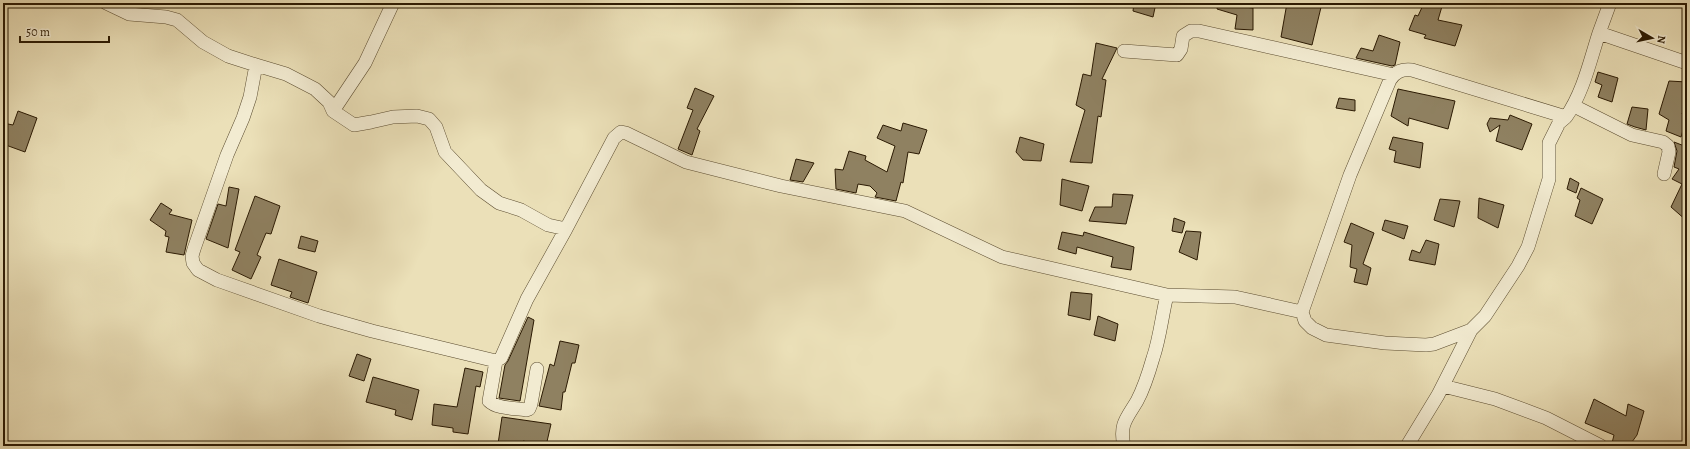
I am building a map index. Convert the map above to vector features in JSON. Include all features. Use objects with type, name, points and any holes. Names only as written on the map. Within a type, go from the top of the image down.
[{"type":"street","points":[[106,3],[129,14],[166,17],[177,20],[203,42],[228,56],[286,74],[315,89],[329,102],[333,111],[354,125],[393,117],[417,116],[429,119],[436,127],[445,152],[481,190],[499,203],[520,210],[548,225],[566,229]]},
{"type":"street","points":[[333,111],[366,63],[393,3]]},
{"type":"street","points":[[1407,446],[1443,386],[1471,330],[1485,316],[1518,266],[1528,247],[1548,184],[1550,172],[1549,143],[1559,123],[1566,117],[1574,106],[1586,74],[1598,33],[1610,3]]},
{"type":"street","points":[[1124,51],[1177,55],[1181,49],[1183,36],[1191,30],[1394,75]]},
{"type":"street","points":[[1598,33],[1687,62]]},
{"type":"street","points":[[256,65],[250,97],[243,118],[227,155],[194,250],[192,256],[193,264],[198,270],[217,280],[319,316],[372,331],[496,361],[501,358],[527,300],[614,138],[621,132],[686,162],[781,186],[904,211],[1002,257],[1167,295],[1235,297],[1302,312]]},
{"type":"street","points":[[1471,330],[1434,344],[1384,343],[1326,335],[1312,328],[1305,320],[1302,312],[1350,175],[1390,80],[1394,75],[1404,69],[1412,70],[1566,117]]},
{"type":"street","points":[[1574,106],[1632,135],[1663,142],[1668,146],[1669,152],[1664,174]]},
{"type":"street","points":[[1124,446],[1122,426],[1137,400],[1154,357],[1167,295]]},
{"type":"street","points":[[496,361],[489,401],[492,404],[500,406],[526,410],[529,409],[537,369]]},
{"type":"street","points":[[1443,386],[1495,398],[1546,418],[1601,446]]},
{"type":"building","points":[[1134,3],[1156,3],[1153,17],[1133,11]]},
{"type":"building","points":[[1287,3],[1322,3],[1312,45],[1281,37]]},
{"type":"building","points":[[1424,3],[1443,3],[1438,20],[1462,25],[1455,46],[1424,38],[1426,35],[1409,30],[1415,15],[1418,16]]},
{"type":"building","points":[[1218,4],[1253,8],[1253,30],[1235,29],[1237,15],[1217,9]]},
{"type":"building","points":[[1379,35],[1400,42],[1395,65],[1392,66],[1356,58],[1361,48],[1373,51]]},
{"type":"building","points":[[1096,43],[1117,48],[1102,79],[1106,80],[1101,117],[1098,116],[1092,163],[1070,162],[1085,110],[1076,105],[1083,74],[1091,76]]},
{"type":"building","points":[[1598,72],[1618,78],[1612,102],[1598,97],[1602,85],[1595,82]]},
{"type":"building","points":[[1669,81],[1687,82],[1687,100],[1682,114],[1687,115],[1687,117],[1681,137],[1666,131],[1669,120],[1659,114]]},
{"type":"building","points":[[695,88],[714,96],[697,129],[700,131],[692,155],[678,149],[693,110],[687,108]]},
{"type":"building","points":[[1398,89],[1455,101],[1448,129],[1409,118],[1408,126],[1391,116]]},
{"type":"building","points":[[1339,98],[1355,100],[1355,111],[1336,108]]},
{"type":"building","points":[[1632,107],[1648,109],[1646,130],[1627,124]]},
{"type":"building","points":[[18,111],[37,118],[25,152],[3,144],[3,123],[13,125]]},
{"type":"building","points":[[1510,115],[1532,124],[1522,150],[1496,141],[1500,125],[1490,132],[1487,124],[1490,118],[1508,120]]},
{"type":"building","points":[[903,123],[927,130],[919,154],[908,152],[903,183],[901,182],[896,201],[875,197],[877,193],[870,186],[858,184],[856,193],[836,189],[835,169],[843,170],[849,151],[866,156],[865,160],[887,172],[895,146],[877,138],[883,125],[901,131]]},
{"type":"building","points":[[1020,137],[1044,144],[1041,161],[1023,160],[1016,152]]},
{"type":"building","points":[[1393,137],[1423,143],[1420,168],[1394,162],[1396,151],[1389,149]]},
{"type":"building","points":[[1674,142],[1687,147],[1687,221],[1671,207],[1682,184],[1672,179],[1679,169],[1674,167],[1677,151]]},
{"type":"building","points":[[796,159],[814,163],[803,182],[790,180]]},
{"type":"building","points":[[1570,178],[1579,183],[1576,193],[1567,189]]},
{"type":"building","points":[[1062,179],[1089,186],[1082,211],[1060,205]]},
{"type":"building","points":[[229,187],[239,189],[228,248],[206,239],[218,204],[226,206]]},
{"type":"building","points":[[1581,188],[1603,199],[1592,224],[1575,216],[1580,200],[1577,198]]},
{"type":"building","points":[[1113,194],[1133,195],[1126,224],[1089,221],[1095,207],[1112,207]]},
{"type":"building","points":[[255,196],[280,206],[271,234],[266,233],[257,255],[261,257],[251,279],[232,270],[240,252],[235,250]]},
{"type":"building","points":[[1479,198],[1504,205],[1498,228],[1478,218]]},
{"type":"building","points":[[1440,199],[1460,201],[1454,227],[1434,220]]},
{"type":"building","points":[[161,203],[172,210],[169,214],[192,220],[184,255],[166,252],[169,237],[165,236],[166,231],[150,220]]},
{"type":"building","points":[[1174,218],[1185,222],[1182,233],[1172,231]]},
{"type":"building","points":[[1385,220],[1408,226],[1404,239],[1382,230]]},
{"type":"building","points":[[1351,223],[1374,233],[1363,264],[1371,268],[1367,285],[1354,282],[1357,269],[1350,267],[1352,245],[1344,242]]},
{"type":"building","points":[[1186,231],[1201,232],[1197,260],[1179,252]]},
{"type":"building","points":[[1062,232],[1083,236],[1084,232],[1134,247],[1131,270],[1111,267],[1113,257],[1077,247],[1076,254],[1058,249]]},
{"type":"building","points":[[301,236],[318,241],[315,252],[298,248]]},
{"type":"building","points":[[1426,240],[1439,244],[1435,265],[1409,260],[1412,250],[1420,253]]},
{"type":"building","points":[[279,259],[317,272],[308,303],[290,297],[292,292],[271,285]]},
{"type":"building","points":[[1071,292],[1092,294],[1090,320],[1068,315]]},
{"type":"building","points":[[1098,316],[1118,324],[1115,341],[1094,335]]},
{"type":"building","points":[[528,317],[534,320],[520,401],[499,398],[505,365]]},
{"type":"building","points":[[560,341],[579,345],[575,363],[572,363],[565,392],[563,392],[561,410],[539,406],[550,364],[554,366]]},
{"type":"building","points":[[357,354],[371,359],[364,381],[349,376]]},
{"type":"building","points":[[465,368],[483,372],[480,387],[476,386],[468,434],[453,432],[453,428],[432,425],[434,404],[457,407]]},
{"type":"building","points":[[373,377],[419,390],[412,420],[395,415],[396,410],[366,402]]},
{"type":"building","points":[[1594,399],[1626,416],[1628,404],[1644,411],[1637,435],[1629,446],[1612,443],[1614,435],[1585,423]]},
{"type":"building","points":[[502,417],[551,424],[546,446],[523,441],[522,446],[498,444]]}]
